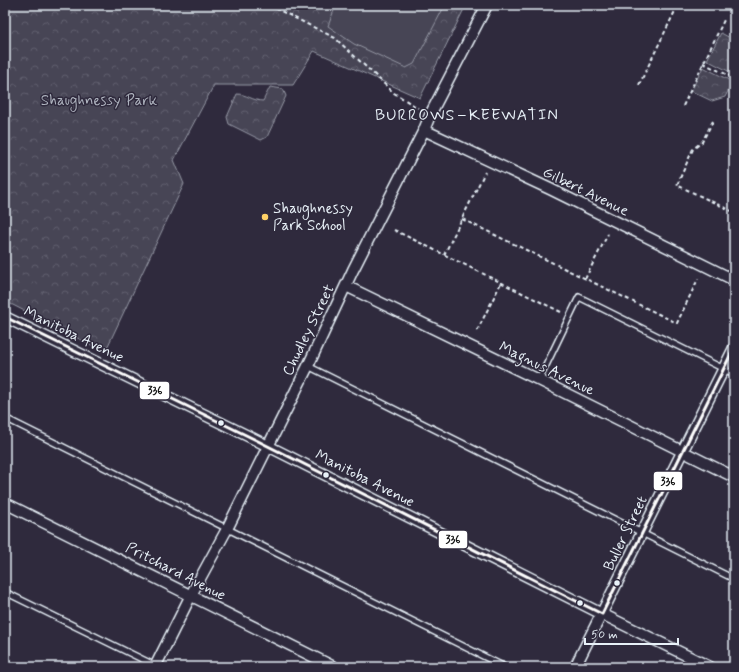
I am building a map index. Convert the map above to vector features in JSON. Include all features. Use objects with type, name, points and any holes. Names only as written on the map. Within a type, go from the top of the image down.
[{"type":"street","name":"Chudley Street","points":[[157,666],[191,595],[227,529],[308,366],[353,270],[487,5]]},
{"type":"street","name":"Gilbert Avenue","points":[[424,130],[543,186],[734,280]]},
{"type":"street","name":"Magnus Avenue","points":[[346,286],[734,477]]},
{"type":"street","name":"Manitoba Avenue","points":[[5,317],[268,446],[710,667]]},
{"type":"street","name":"Buller Street","points":[[575,667],[734,348]]},
{"type":"street","name":"Pritchard Avenue","points":[[5,503],[334,667]]},
{"type":"lane","points":[[539,380],[579,298],[734,374]]},
{"type":"lane","points":[[308,366],[734,579]]},
{"type":"lane","points":[[5,418],[505,667]]},
{"type":"lane","points":[[5,592],[157,666]]},
{"type":"path","points":[[269,5],[335,38],[394,93],[418,108]]},
{"type":"path","points":[[639,84],[678,5]]},
{"type":"path","points":[[682,106],[724,20]]},
{"type":"path","points":[[703,63],[734,78]]},
{"type":"path","points":[[713,121],[702,142],[693,149],[677,185],[734,212]]},
{"type":"path","points":[[444,255],[485,172]]},
{"type":"path","points":[[462,219],[676,323],[698,279]]},
{"type":"path","points":[[394,230],[565,314],[567,309]]},
{"type":"path","points":[[585,278],[608,234]]},
{"type":"path","points":[[478,332],[501,283]]},
{"type":"green space","name":"Shaughnessy Park","points":[[5,5],[466,5],[420,98],[314,51],[293,85],[214,85],[174,160],[184,184],[105,352],[5,301]]},
{"type":"green space","points":[[336,5],[445,5],[414,64],[406,68],[354,44],[328,26]]},
{"type":"green space","points":[[721,33],[734,40],[734,74],[707,60]]},
{"type":"green space","points":[[703,67],[733,82],[725,97],[712,101],[691,91]]},
{"type":"green space","points":[[270,87],[283,89],[286,96],[267,137],[261,140],[229,124],[227,117],[237,94],[263,101]]},
{"type":"transit line","name":"336","points":[[5,317],[254,439],[602,614]]},
{"type":"transit line","name":"336","points":[[602,614],[734,348]]},
{"type":"place","name":"Shaughnessy Park School","points":[[265,217]]},
{"type":"district","name":"BURROWS–KEEWATIN","points":[[467,114]]}]
